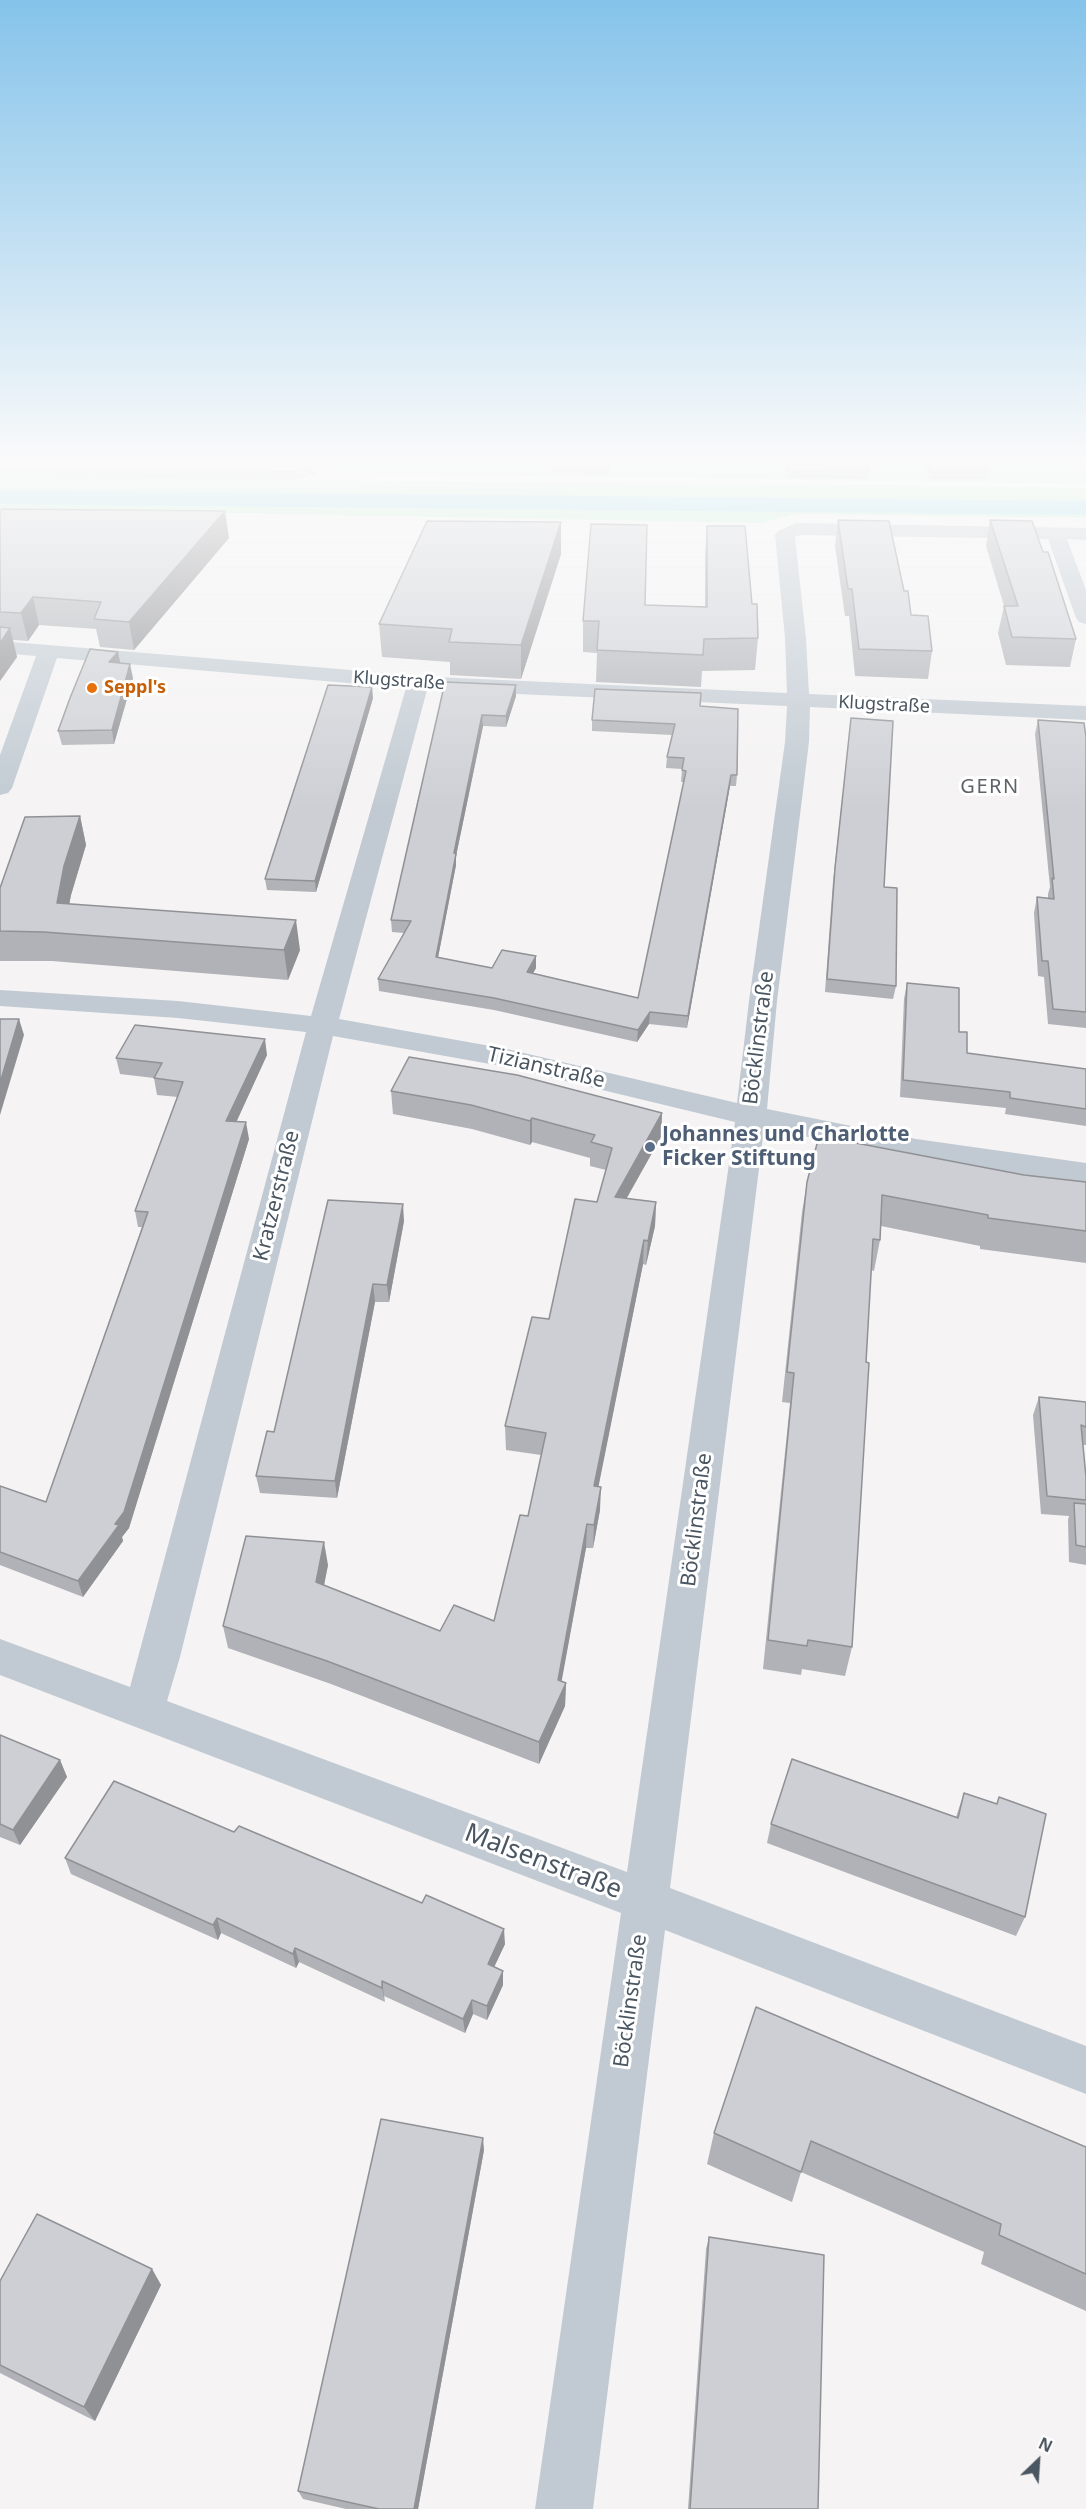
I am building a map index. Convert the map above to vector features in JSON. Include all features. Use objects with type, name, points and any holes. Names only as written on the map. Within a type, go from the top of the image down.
[{"type":"street","name":"Böcklinstraße","points":[[564,2509],[750,1116],[797,742],[799,700],[797,636],[790,574]]},
{"type":"street","points":[[1070,574],[1086,618]]},
{"type":"street","name":"Klugstraße","points":[[0,647],[48,653],[418,683],[1086,713]]},
{"type":"street","points":[[0,788],[48,653]]},
{"type":"street","name":"Kratzerstraße","points":[[143,1711],[160,1657],[322,1027],[418,683]]},
{"type":"street","name":"Tizianstraße","points":[[0,998],[159,1008],[407,1039],[475,1052],[750,1116],[1023,1167],[1086,1174]]},
{"type":"street","name":"Malsenstraße","points":[[0,1657],[1086,2070]]},
{"type":"building","points":[[0,574],[170,574],[129,622],[94,619],[101,602],[33,597],[21,613],[0,612]]},
{"type":"building","points":[[402,574],[544,574],[521,645],[449,642],[452,629],[379,624]]},
{"type":"building","points":[[587,574],[646,574],[645,605],[707,607],[707,574],[749,574],[752,604],[757,604],[758,638],[704,639],[703,655],[597,650],[599,621],[583,621]]},
{"type":"building","points":[[846,574],[900,574],[904,591],[908,591],[911,615],[928,616],[932,651],[859,649],[852,589],[848,589]]},
{"type":"building","points":[[1008,574],[1055,574],[1076,639],[1012,637],[1004,606],[1018,606]]},
{"type":"building","points":[[0,627],[10,628],[0,643]]},
{"type":"building","points":[[90,649],[118,652],[109,662],[130,664],[112,730],[58,731],[70,698]]},
{"type":"building","points":[[445,682],[516,685],[506,716],[482,715],[436,957],[492,968],[502,950],[536,956],[527,972],[638,998],[686,771],[682,770],[684,758],[667,757],[675,724],[592,720],[595,689],[701,693],[700,706],[738,709],[737,775],[731,775],[688,1016],[650,1012],[638,1030],[494,998],[378,979],[411,921],[391,920]]},
{"type":"building","points":[[328,685],[372,687],[315,881],[265,879]]},
{"type":"building","points":[[851,718],[893,721],[884,887],[897,888],[896,986],[827,979],[835,868]]},
{"type":"building","points":[[1038,720],[1084,723],[1086,737],[1086,1012],[1053,1009],[1048,961],[1042,961],[1037,897],[1054,899],[1052,878],[1054,879]]},
{"type":"building","points":[[80,816],[64,866],[57,903],[296,920],[284,950],[44,932],[0,931],[0,888],[25,817]]},
{"type":"building","points":[[907,983],[959,988],[959,1032],[967,1032],[967,1053],[1086,1069],[1086,1109],[1010,1098],[1010,1092],[903,1080]]},
{"type":"building","points":[[0,1019],[19,1019],[0,1083]]},
{"type":"building","points":[[135,1025],[265,1039],[226,1121],[246,1122],[124,1512],[115,1524],[119,1525],[78,1581],[0,1552],[0,1486],[46,1502],[148,1212],[135,1211],[183,1082],[154,1078],[162,1063],[116,1058]]},
{"type":"building","points":[[409,1057],[517,1075],[662,1113],[615,1197],[656,1202],[648,1241],[644,1240],[594,1486],[601,1487],[594,1525],[587,1524],[558,1680],[566,1683],[539,1742],[327,1661],[223,1626],[246,1536],[324,1542],[316,1582],[440,1631],[454,1605],[494,1621],[520,1515],[528,1516],[546,1433],[505,1426],[532,1317],[549,1319],[575,1199],[597,1202],[612,1148],[591,1142],[595,1135],[532,1118],[530,1121],[471,1105],[391,1091]]},
{"type":"building","points":[[819,1136],[1024,1175],[1086,1182],[1086,1231],[988,1218],[988,1215],[882,1195],[880,1240],[873,1239],[866,1362],[869,1363],[852,1647],[808,1640],[807,1646],[768,1640],[794,1373],[787,1372],[789,1352],[807,1182]]},
{"type":"building","points":[[328,1200],[403,1204],[387,1285],[373,1284],[335,1481],[256,1476],[267,1431],[274,1432]]},
{"type":"building","points":[[1039,1397],[1086,1402],[1086,1427],[1081,1425],[1086,1500],[1047,1496]]},
{"type":"building","points":[[1074,1503],[1086,1504],[1086,1547],[1076,1545]]},
{"type":"building","points":[[0,1735],[60,1760],[13,1830],[0,1824]]},
{"type":"building","points":[[792,1759],[958,1818],[964,1793],[997,1804],[999,1797],[1046,1814],[1025,1917],[771,1824]]},
{"type":"building","points":[[114,1781],[234,1832],[239,1826],[422,1903],[426,1895],[504,1929],[488,1964],[503,1971],[487,2006],[472,2000],[463,2019],[382,1981],[382,1988],[295,1948],[293,1954],[217,1918],[213,1925],[65,1858]]},
{"type":"building","points":[[756,2007],[1086,2147],[1086,2274],[999,2235],[1001,2224],[811,2141],[801,2172],[714,2133]]},
{"type":"building","points":[[381,2119],[483,2138],[414,2509],[379,2509],[298,2491]]},
{"type":"building","points":[[37,2214],[152,2269],[84,2407],[0,2365],[0,2281]]},
{"type":"building","points":[[709,2237],[824,2255],[818,2509],[690,2509]]},
{"type":"place","name":"Seppl's","points":[[92,688]]},
{"type":"place","name":"Johannes und Charlotte Ficker Stiftung","points":[[650,1147]]},
{"type":"district","name":"GERN","points":[[990,787]]}]
